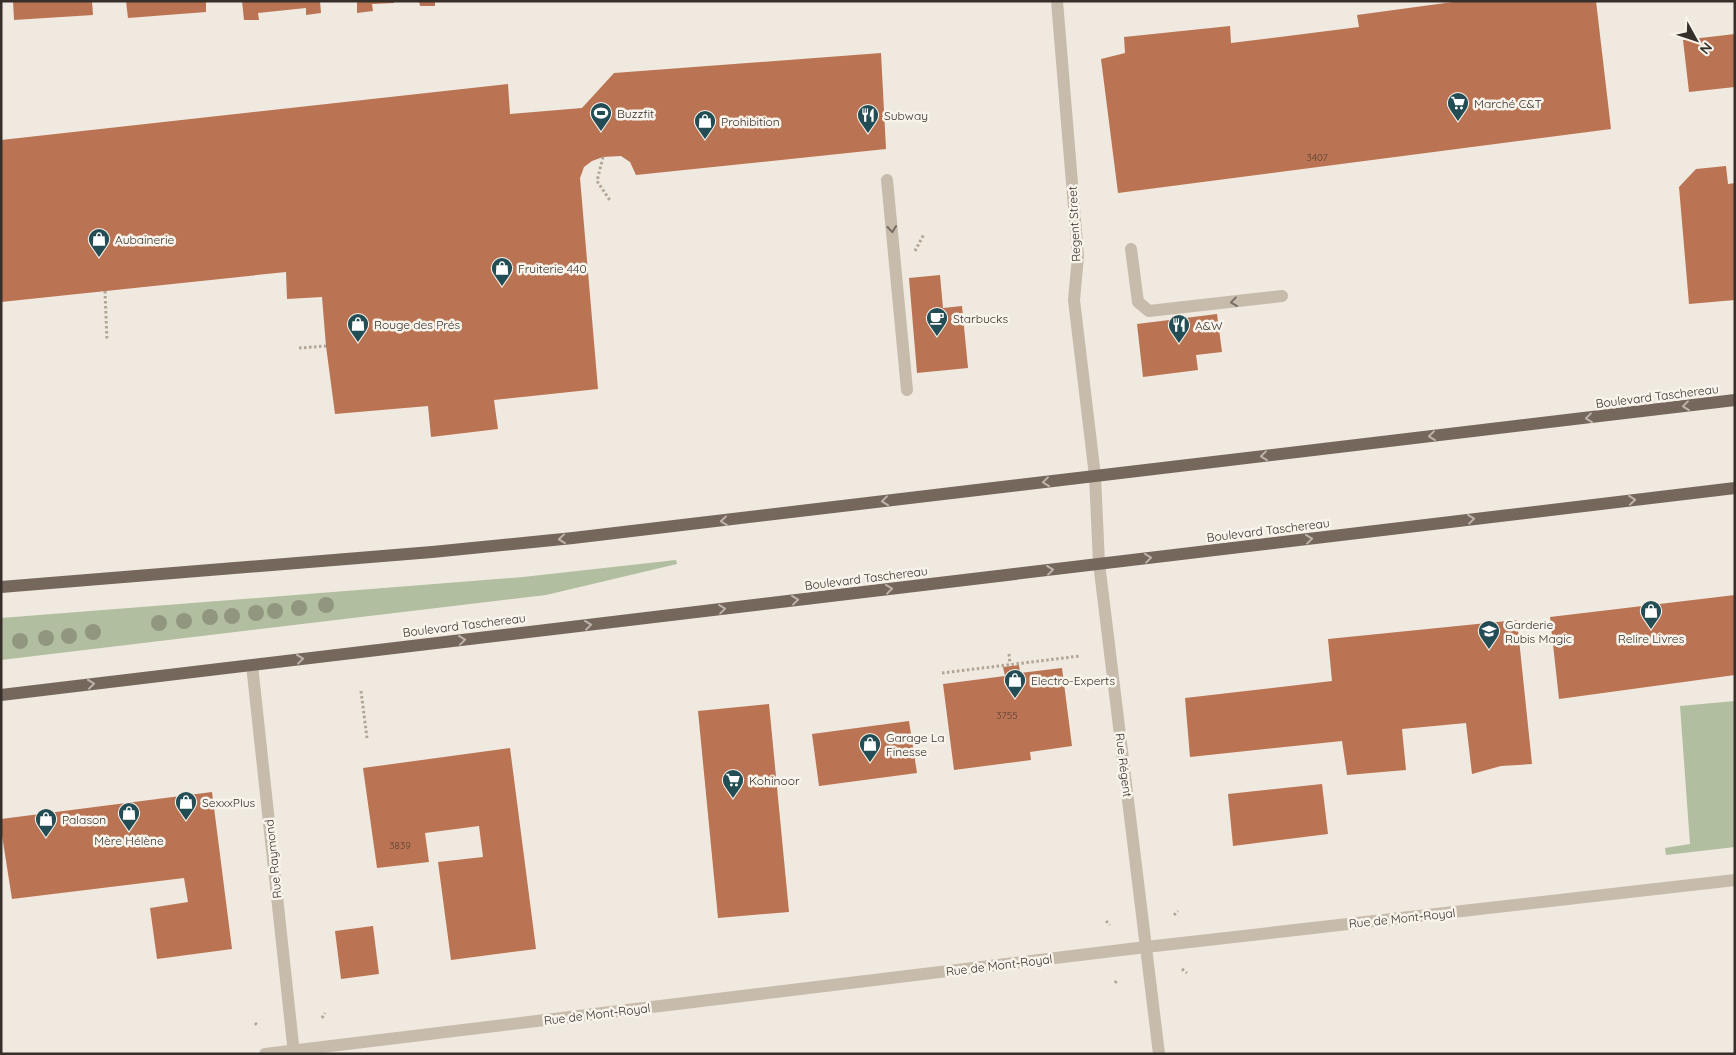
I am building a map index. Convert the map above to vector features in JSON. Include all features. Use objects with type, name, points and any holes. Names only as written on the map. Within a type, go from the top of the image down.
[{"type":"main road","name":"Boulevard Taschereau","points":[[1,586],[385,556],[546,541],[1735,400]]},
{"type":"main road","name":"Boulevard Taschereau","points":[[1,695],[1735,488]]},
{"type":"street","name":"Regent Street","points":[[1057,1],[1078,256],[1074,300],[1095,476]]},
{"type":"street","points":[[887,180],[907,390]]},
{"type":"street","points":[[1131,249],[1138,302],[1149,312],[1282,296]]},
{"type":"street","name":"Rue Régent","points":[[1095,476],[1099,563],[1159,1054]]},
{"type":"street","name":"Rue Raymond","points":[[252,665],[294,1052]]},
{"type":"street","name":"Rue de Mont-Royal","points":[[265,1054],[294,1052],[1146,947],[1735,880]]},
{"type":"path","points":[[603,157],[597,181],[612,202]]},
{"type":"path","points":[[105,291],[108,341]]},
{"type":"path","points":[[298,348],[326,346]]},
{"type":"path","points":[[1009,654],[1010,664]]},
{"type":"path","points":[[942,673],[1080,656]]},
{"type":"path","points":[[361,691],[367,738]]},
{"type":"path","points":[[1174,915],[1178,911]]},
{"type":"path","points":[[1106,921],[1110,925]]},
{"type":"path","points":[[1182,969],[1187,973]]},
{"type":"path","points":[[1115,983],[1118,979]]},
{"type":"path","points":[[322,1018],[325,1013]]},
{"type":"green space","points":[[676,560],[677,564],[546,595],[1,660],[1,618],[523,577]]},
{"type":"green space","points":[[1735,701],[1735,847],[1666,855],[1665,848],[1690,844],[1680,706]]},
{"type":"building","points":[[13,1],[92,1],[93,15],[14,20]]},
{"type":"building","points":[[126,1],[206,1],[206,12],[128,18]]},
{"type":"building","points":[[242,1],[320,1],[321,13],[306,15],[306,8],[258,13],[259,20],[244,20]]},
{"type":"building","points":[[357,1],[394,1],[394,3],[372,4],[373,11],[357,13]]},
{"type":"building","points":[[419,1],[435,1],[435,6],[420,6]]},
{"type":"building","points":[[1460,1],[1596,1],[1611,129],[1118,193],[1101,59],[1125,53],[1124,37],[1230,26],[1231,43],[1359,27],[1357,15]]},
{"type":"building","points":[[1735,34],[1735,87],[1689,92],[1683,40]]},
{"type":"building","points":[[881,53],[886,149],[636,175],[630,162],[621,156],[603,157],[592,161],[584,167],[580,178],[598,389],[494,400],[498,429],[431,437],[428,406],[335,414],[322,297],[287,299],[286,272],[1,302],[1,140],[508,84],[510,114],[582,108],[614,73]]},
{"type":"building","points":[[1726,166],[1728,184],[1735,183],[1735,300],[1689,304],[1679,187],[1696,169]]},
{"type":"building","points":[[940,275],[943,308],[962,306],[968,368],[917,373],[909,278]]},
{"type":"building","points":[[1217,314],[1222,352],[1196,355],[1198,370],[1143,377],[1137,324]]},
{"type":"building","points":[[1735,595],[1735,675],[1559,699],[1550,617]]},
{"type":"building","points":[[1517,620],[1532,764],[1501,766],[1472,774],[1466,723],[1402,729],[1406,770],[1347,775],[1342,741],[1190,757],[1185,698],[1332,681],[1328,639]]},
{"type":"building","points":[[1019,665],[1020,673],[1062,668],[1072,746],[1030,752],[1031,760],[954,770],[943,684],[1005,676],[1003,667]]},
{"type":"building","points":[[769,704],[789,912],[718,918],[698,711]]},
{"type":"building","points":[[909,721],[917,773],[819,786],[812,734]]},
{"type":"building","points":[[510,748],[536,949],[451,960],[438,862],[483,857],[479,826],[425,833],[429,862],[377,868],[363,768]]},
{"type":"building","points":[[1322,784],[1328,834],[1233,846],[1228,794]]},
{"type":"building","points":[[212,792],[232,949],[157,959],[150,908],[188,902],[184,878],[12,899],[1,819]]},
{"type":"building","points":[[373,926],[379,974],[341,979],[335,931]]},
{"type":"place","name":"Marché C&T","points":[[1458,122]]},
{"type":"place","name":"Buzzfit","points":[[601,132]]},
{"type":"place","name":"Subway","points":[[868,134]]},
{"type":"place","name":"Prohibition","points":[[705,140]]},
{"type":"place","name":"Aubainerie","points":[[99,258]]},
{"type":"place","name":"Fruiterie 440","points":[[502,287]]},
{"type":"place","name":"Starbucks","points":[[937,337]]},
{"type":"place","name":"Rouge des Prés","points":[[358,343]]},
{"type":"place","name":"A&W","points":[[1179,344]]},
{"type":"place","name":"Relire Livres","points":[[1651,630]]},
{"type":"place","name":"Garderie Rubis Magic","points":[[1489,650]]},
{"type":"place","name":"Electro-Experts","points":[[1015,699]]},
{"type":"place","name":"Garage La Finesse","points":[[870,763]]},
{"type":"place","name":"Kohinoor","points":[[733,799]]},
{"type":"place","name":"SexxxPlus","points":[[186,821]]},
{"type":"place","name":"Mère Hélène","points":[[129,832]]},
{"type":"place","name":"Palason","points":[[46,838]]}]
